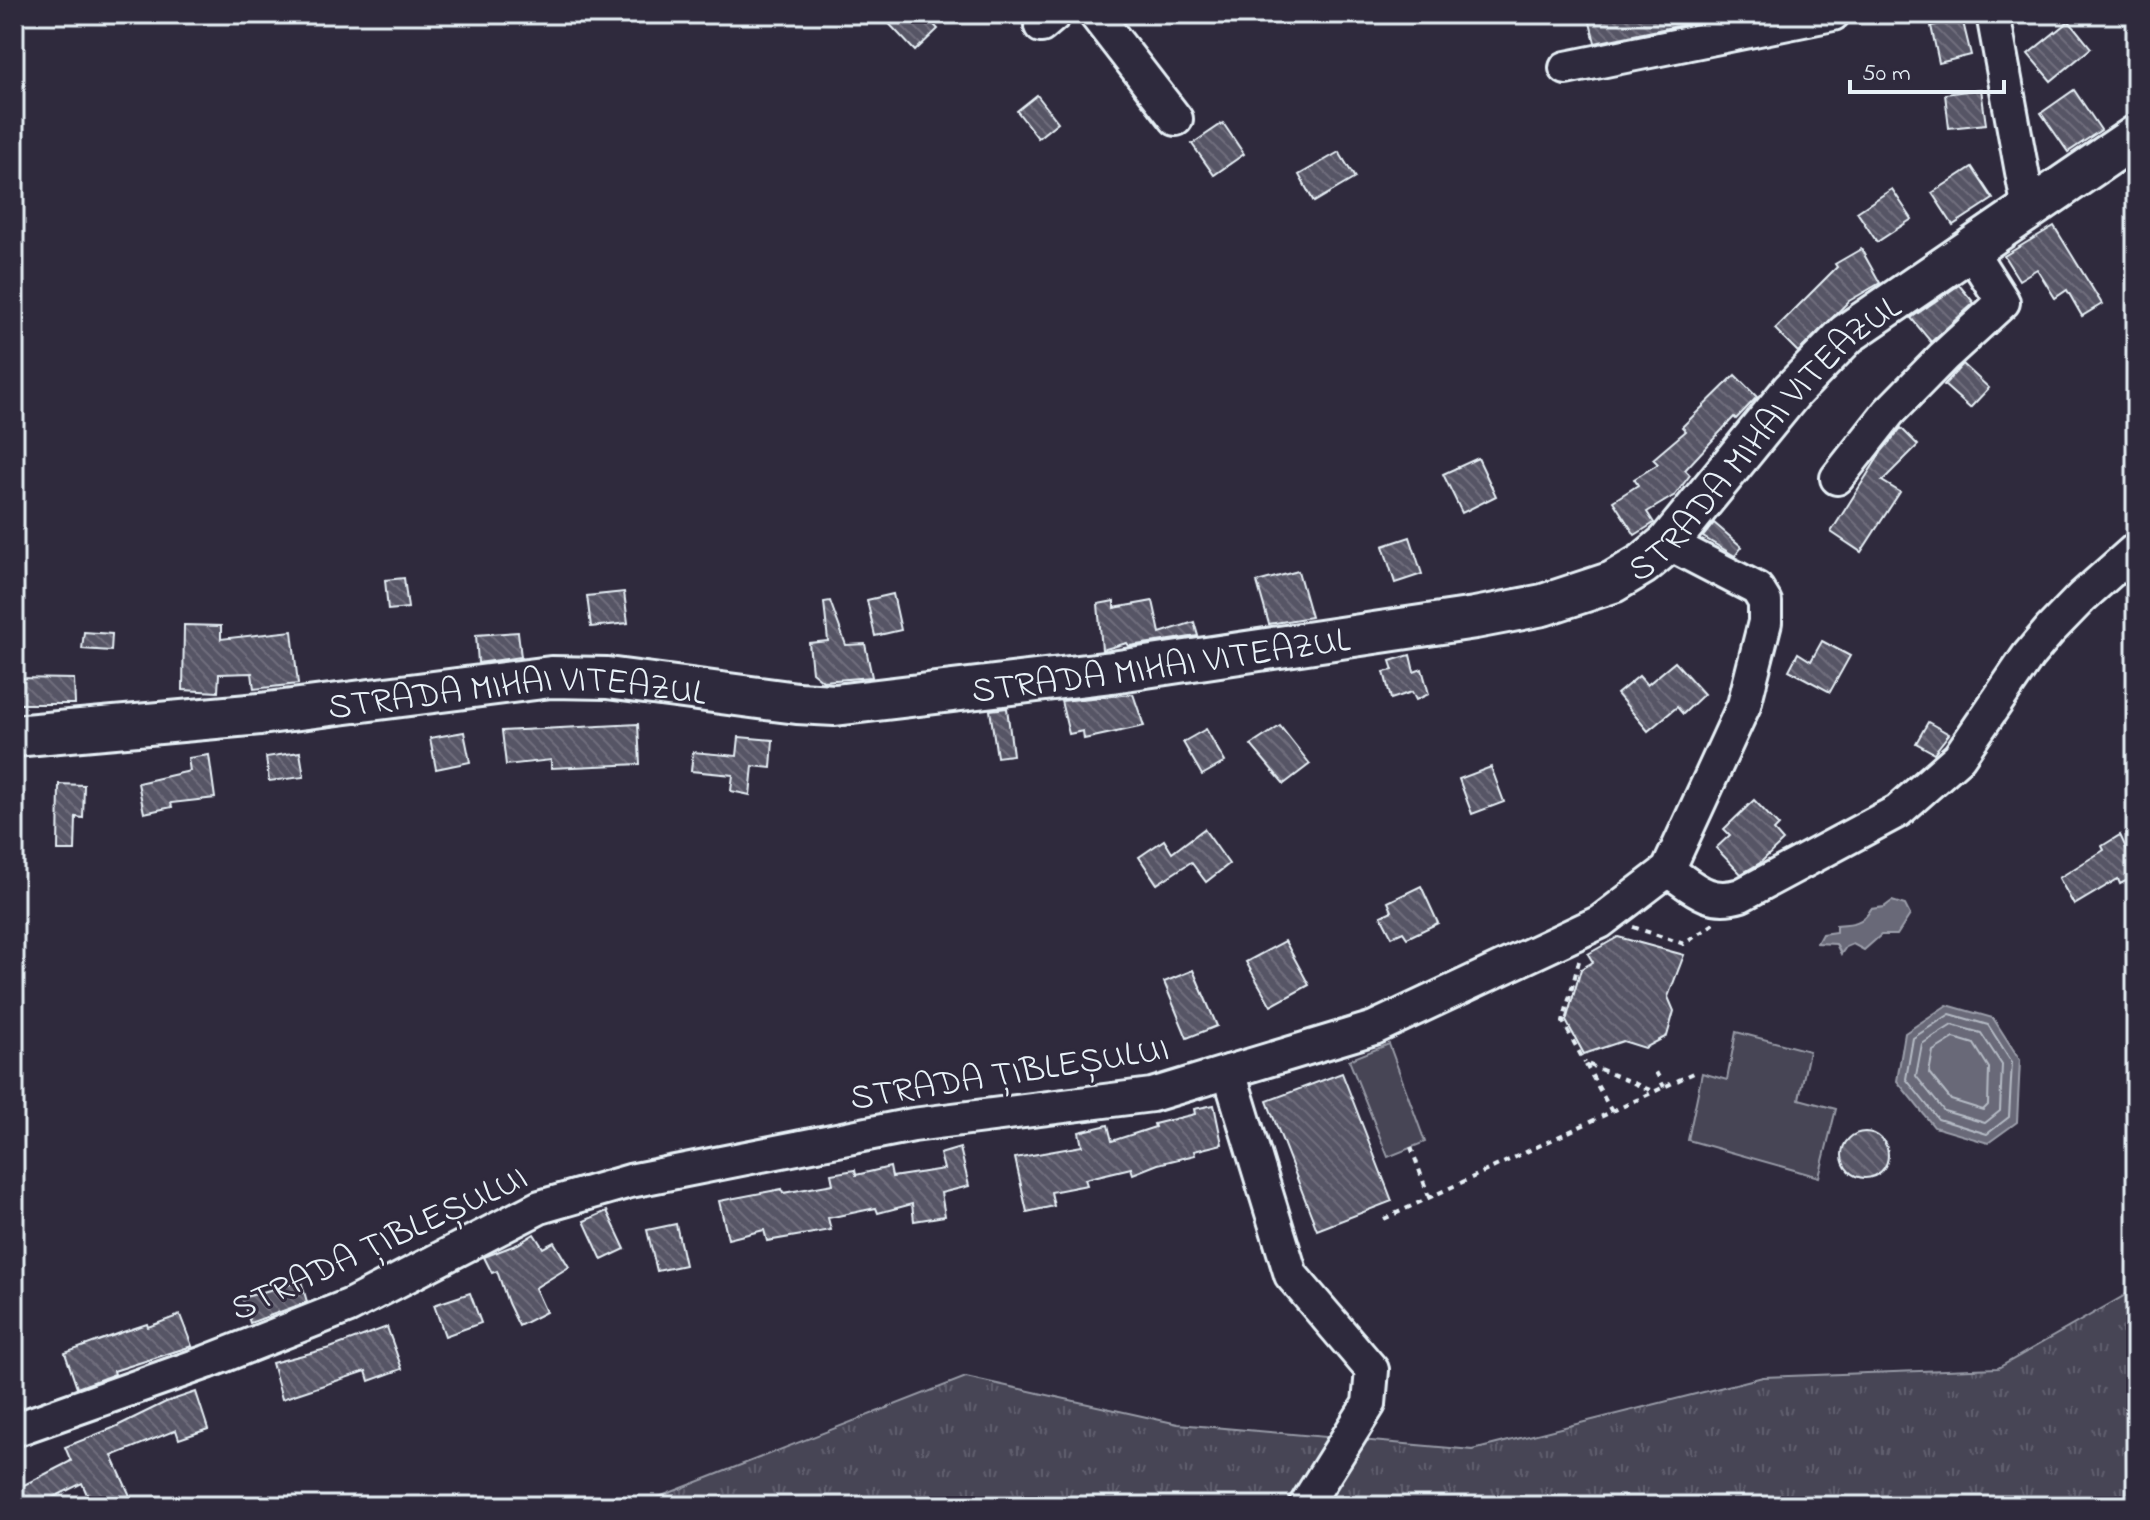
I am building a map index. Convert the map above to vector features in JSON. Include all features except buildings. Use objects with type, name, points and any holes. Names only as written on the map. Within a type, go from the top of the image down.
[{"type":"main road","name":"STRADA MIHAI VITEAZUL","points":[[14,736],[260,714],[551,677],[607,678],[797,703],[835,705],[1112,672],[1475,618],[1543,605],[1613,582],[1643,564],[1668,543],[1792,391],[1847,334],[2136,136]]},
{"type":"street","points":[[1095,14],[1176,119]]},
{"type":"street","points":[[1566,68],[1833,14]]},
{"type":"street","points":[[1993,14],[2029,210]]},
{"type":"street","points":[[1837,478],[1889,412],[2003,302],[1970,250]]},
{"type":"street","name":"STRADA ȚIBLEȘULUI","points":[[14,1430],[207,1362],[349,1306],[540,1207],[630,1181],[913,1125],[1152,1095],[1374,1028],[1600,922],[1668,870],[1744,705],[1765,622],[1765,602],[1757,589],[1668,543]]},
{"type":"street","points":[[1668,870],[1710,898],[1726,900],[1741,895],[1898,811],[1959,757],[2028,656],[2050,630],[2136,549]]},
{"type":"street","points":[[1229,1072],[1291,1275],[1372,1370],[1369,1404],[1305,1506]]},
{"type":"path","points":[[1626,925],[1684,944],[1716,923],[1704,917]]},
{"type":"path","points":[[1581,951],[1563,1022],[1612,1112]]},
{"type":"path","points":[[1585,1063],[1655,1092]]},
{"type":"path","points":[[1384,1219],[1698,1071]]},
{"type":"path","points":[[1656,1072],[1664,1087]]},
{"type":"path","points":[[1411,1147],[1429,1197]]},
{"type":"green space","points":[[1736,1032],[1809,1051],[1799,1099],[1836,1109],[1819,1177],[1688,1140],[1702,1073],[1727,1080]]},
{"type":"green space","points":[[1389,1044],[1425,1142],[1388,1157],[1349,1060]]},
{"type":"green space","points":[[2136,1289],[2136,1506],[636,1506],[966,1377],[1178,1424],[1473,1450],[1763,1377],[1998,1368]]},
{"type":"water","points":[[1892,901],[1905,905],[1910,915],[1897,935],[1881,935],[1864,950],[1853,944],[1841,954],[1836,944],[1817,943],[1822,934],[1836,932],[1836,925],[1856,922],[1871,909],[1884,907]]},
{"type":"water","points":[[1947,1005],[1993,1018],[2020,1060],[2017,1122],[1988,1143],[1934,1127],[1897,1081],[1905,1033]]}]
